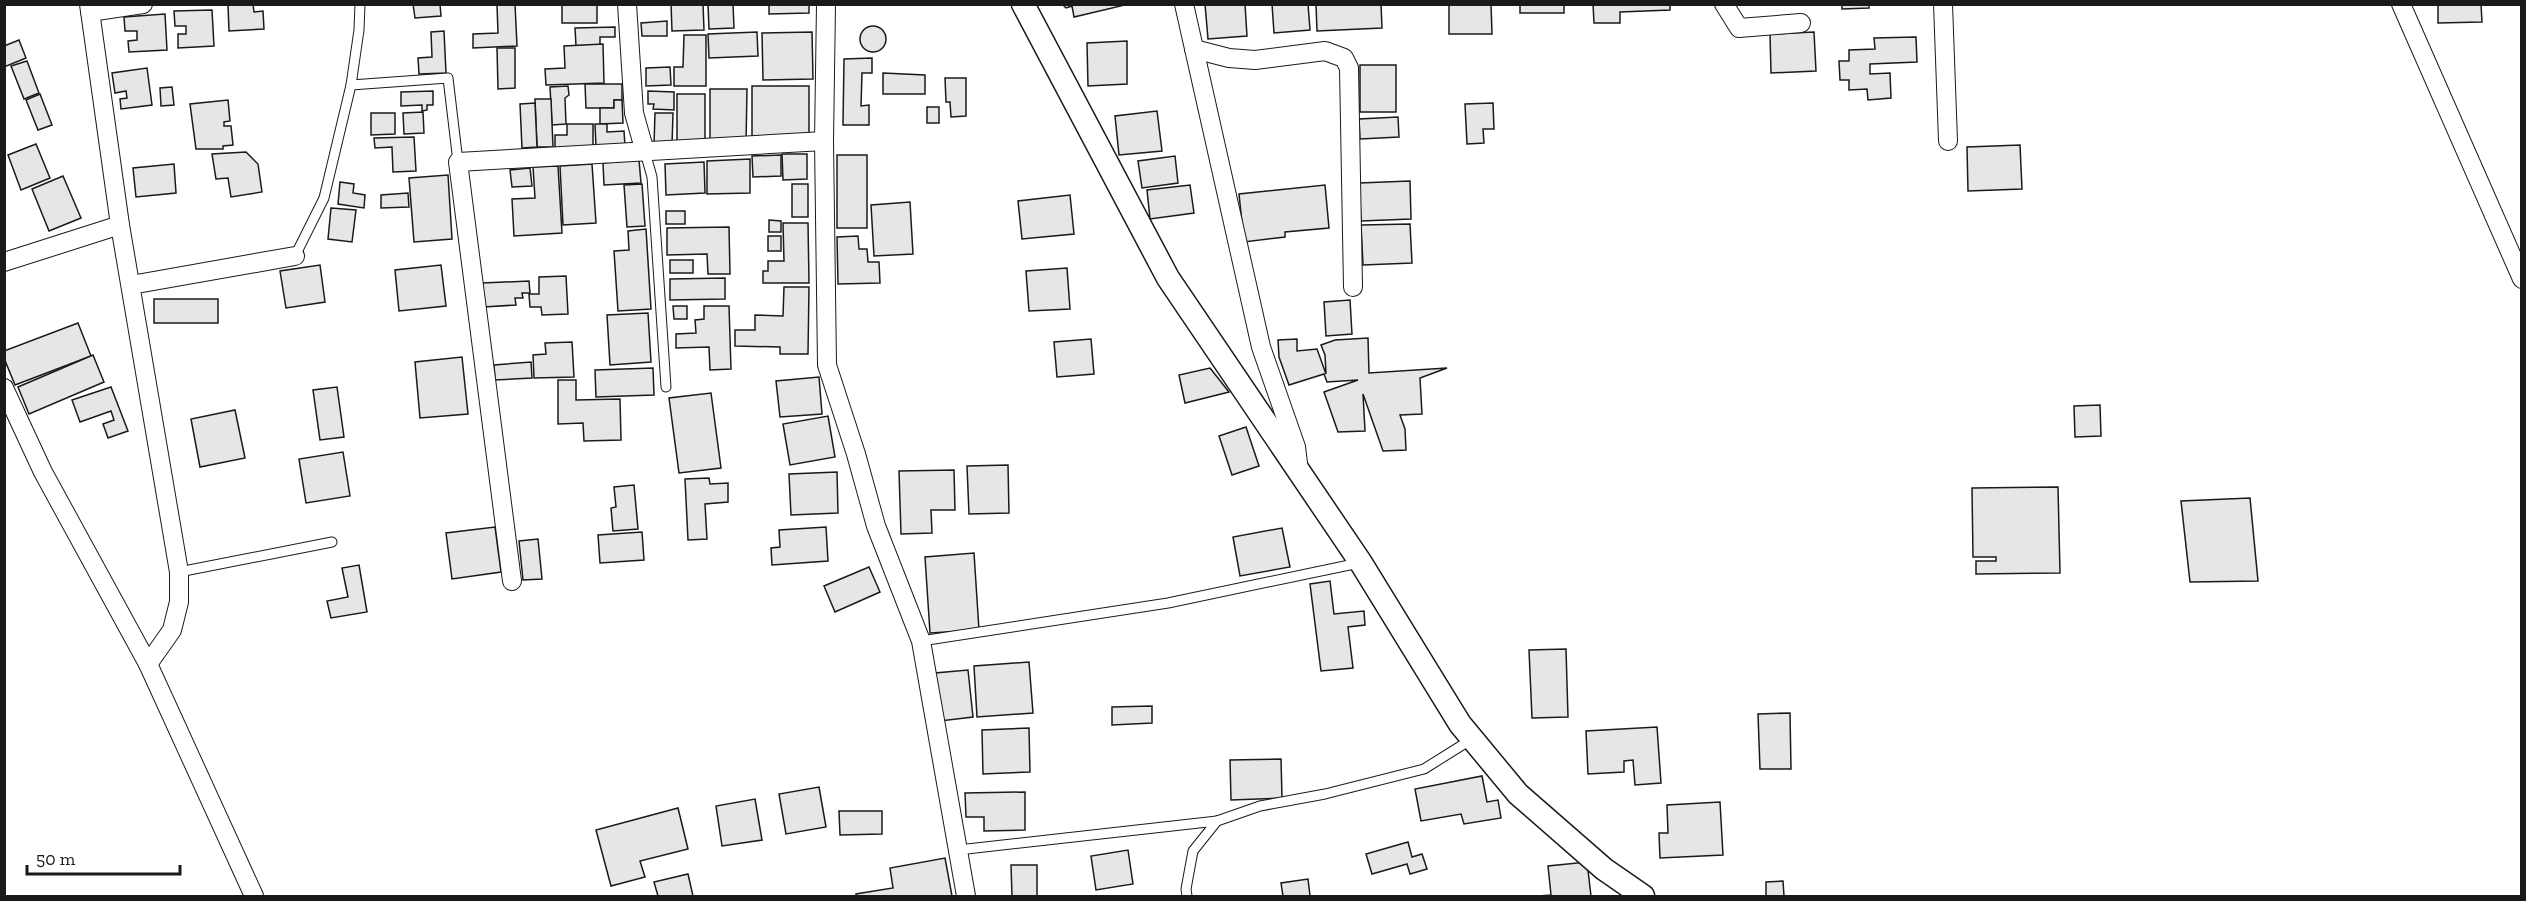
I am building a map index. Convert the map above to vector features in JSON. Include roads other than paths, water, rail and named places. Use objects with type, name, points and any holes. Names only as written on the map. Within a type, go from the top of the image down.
[{"type":"street","points":[[143,4],[90,8],[120,225],[179,572],[179,602],[172,630],[148,664]]},
{"type":"street","points":[[627,4],[634,113],[645,152]]},
{"type":"street","points":[[826,4],[824,141],[827,365],[856,454],[876,526],[921,641],[966,897]]},
{"type":"street","points":[[1023,4],[1168,278],[1361,563],[1460,724],[1518,794],[1604,869],[1642,897]]},
{"type":"street","points":[[1184,4],[1261,347],[1296,447],[1299,472]]},
{"type":"street","points":[[1724,4],[1738,28],[1800,22]]},
{"type":"street","points":[[1943,4],[1948,141]]},
{"type":"street","points":[[2401,4],[2522,279]]},
{"type":"street","points":[[1194,49],[1229,58],[1255,60],[1325,51],[1344,58],[1349,68],[1353,287]]},
{"type":"street","points":[[512,581],[458,162],[824,141]]},
{"type":"street","points":[[4,262],[120,225]]},
{"type":"street","points":[[131,285],[296,256]]},
{"type":"street","points":[[4,388],[43,472],[148,664],[254,897]]},
{"type":"lane","points":[[296,256],[324,198],[351,85],[360,4]]},
{"type":"lane","points":[[351,85],[448,78],[458,162]]},
{"type":"lane","points":[[645,152],[652,177],[666,387]]},
{"type":"lane","points":[[179,572],[332,542]]},
{"type":"lane","points":[[921,641],[1168,603],[1361,563]]},
{"type":"lane","points":[[958,850],[1217,821],[1260,806],[1325,794],[1424,769],[1472,739]]},
{"type":"lane","points":[[1187,897],[1186,888],[1193,851],[1217,821]]}]
